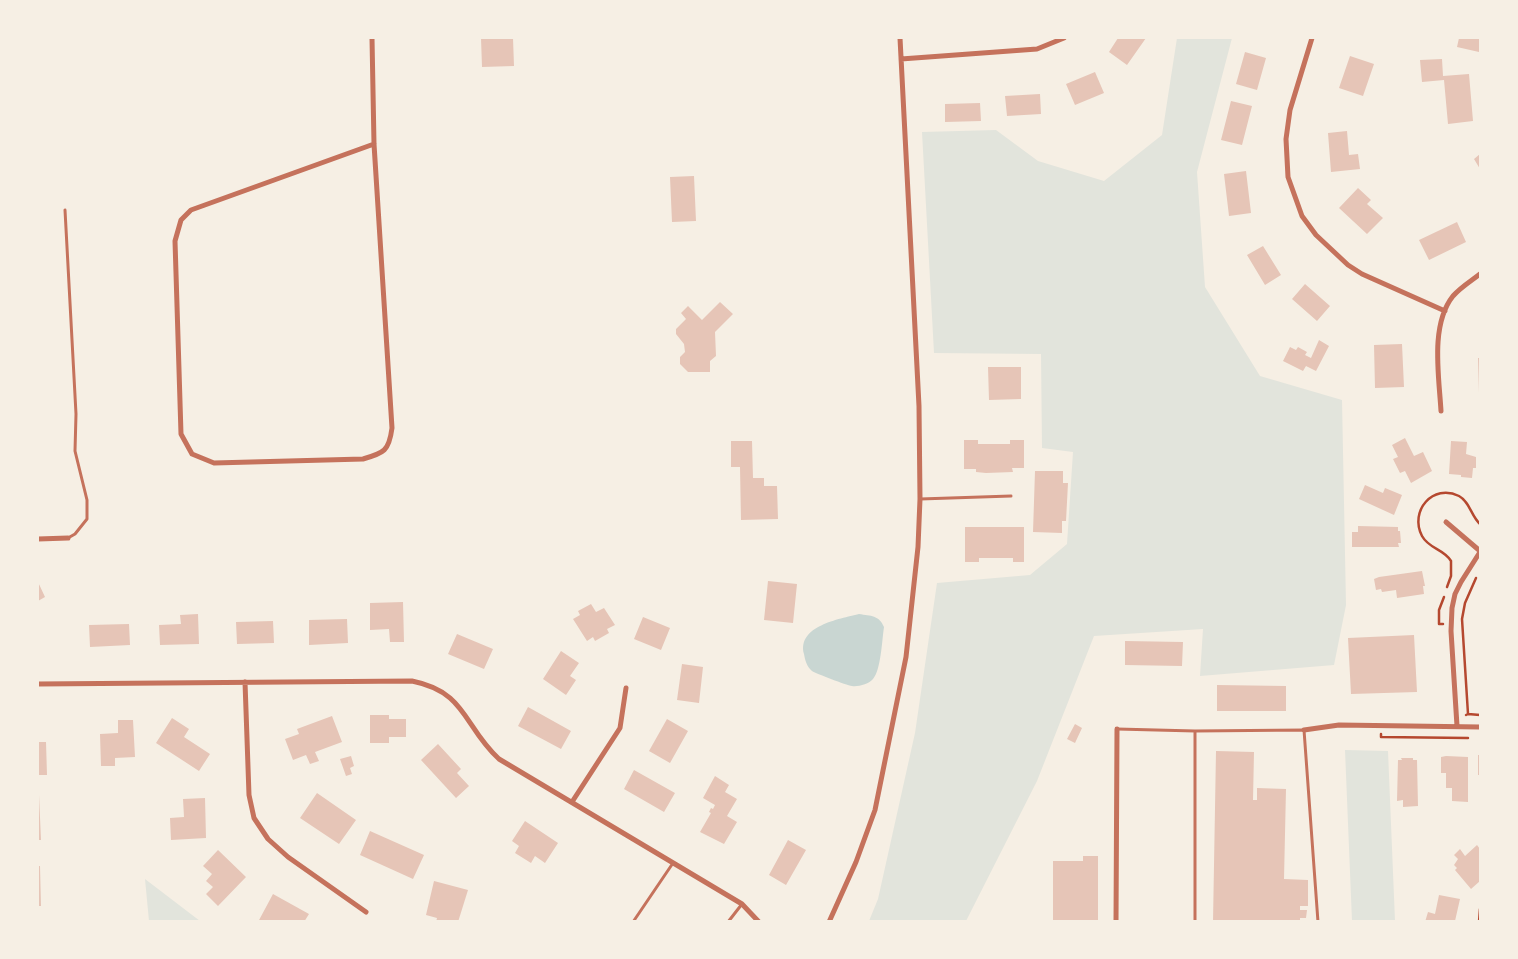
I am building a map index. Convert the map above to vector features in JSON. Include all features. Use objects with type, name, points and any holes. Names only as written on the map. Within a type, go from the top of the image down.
[{"type":"street","points":[[372,38],[374,144],[392,428],[390,444],[381,454],[363,459],[214,463],[192,454],[181,434],[175,241],[181,220],[191,210],[374,144]]},
{"type":"street","points":[[829,922],[856,862],[879,794],[906,657],[918,547],[920,498],[919,406],[900,38]]},
{"type":"street","points":[[901,59],[1037,49],[1064,38]]},
{"type":"street","points":[[1312,38],[1290,110],[1286,140],[1288,177],[1302,216],[1316,235],[1355,270],[1444,311]]},
{"type":"street","points":[[1440,411],[1439,327],[1444,311],[1453,297],[1463,286],[1480,274]]},
{"type":"street","points":[[1446,522],[1480,552],[1455,594],[1452,608],[1451,624],[1457,726]]},
{"type":"street","points":[[38,539],[68,538]]},
{"type":"street","points":[[38,684],[412,681],[427,684],[453,699],[464,712],[483,743],[498,759],[742,904],[759,922]]},
{"type":"street","points":[[245,682],[249,795],[251,807],[259,828],[276,848],[366,912]]},
{"type":"street","points":[[572,802],[620,728],[626,688]]},
{"type":"street","points":[[1304,730],[1339,725],[1480,726]]},
{"type":"street","points":[[1116,922],[1117,729]]},
{"type":"lane","points":[[65,210],[76,414],[75,451],[88,500],[87,519],[68,538]]},
{"type":"lane","points":[[920,498],[1011,496]]},
{"type":"lane","points":[[1117,729],[1195,731],[1304,730],[1318,922]]},
{"type":"lane","points":[[1195,731],[1195,922]]},
{"type":"lane","points":[[633,922],[674,862]]},
{"type":"lane","points":[[728,922],[742,904]]},
{"type":"path","points":[[1451,624],[1439,624],[1439,610],[1451,576],[1451,561],[1444,552],[1424,539],[1419,530],[1418,515],[1429,498],[1439,493],[1450,493],[1462,497],[1480,524]]},
{"type":"path","points":[[1468,714],[1462,619],[1470,591],[1479,571]]},
{"type":"path","points":[[1456,715],[1480,715]]},
{"type":"path","points":[[1479,922],[1480,909]]},
{"type":"shaded area","points":[[1177,38],[1232,38],[1197,172],[1205,287],[1260,376],[1342,400],[1346,605],[1334,665],[1200,676],[1203,629],[1094,636],[1037,781],[966,921],[869,921],[878,899],[915,733],[937,583],[1030,575],[1067,544],[1073,452],[1042,448],[1041,354],[934,353],[922,132],[996,130],[1038,161],[1104,181],[1162,135]]},
{"type":"shaded area","points":[[859,614],[877,618],[884,627],[878,669],[873,679],[863,685],[852,686],[812,671],[806,663],[804,654],[804,644],[807,637],[821,625]]},
{"type":"shaded area","points":[[1345,750],[1388,751],[1395,921],[1352,921]]},
{"type":"shaded area","points":[[145,879],[200,921],[149,921]]},
{"type":"building","points":[[481,38],[513,38],[514,66],[482,67]]},
{"type":"building","points":[[1118,38],[1146,38],[1127,65],[1109,52]]},
{"type":"building","points":[[1459,38],[1480,38],[1479,52],[1457,47]]},
{"type":"building","points":[[1245,52],[1266,58],[1257,90],[1236,84]]},
{"type":"building","points":[[1350,56],[1374,64],[1363,96],[1339,88]]},
{"type":"building","points":[[1442,59],[1443,76],[1469,74],[1473,121],[1448,124],[1444,80],[1422,82],[1420,60]]},
{"type":"building","points":[[1095,72],[1104,93],[1075,105],[1066,84]]},
{"type":"building","points":[[1040,94],[1041,114],[1007,116],[1005,96]]},
{"type":"building","points":[[1231,101],[1252,106],[1242,145],[1221,140]]},
{"type":"building","points":[[980,103],[981,121],[945,122],[945,104]]},
{"type":"building","points":[[1347,131],[1349,155],[1358,154],[1360,169],[1331,172],[1328,133]]},
{"type":"building","points":[[1480,154],[1480,169],[1474,159]]},
{"type":"building","points":[[1246,171],[1251,213],[1229,216],[1224,174]]},
{"type":"building","points":[[694,176],[696,221],[672,222],[670,177]]},
{"type":"building","points":[[1358,188],[1371,200],[1367,204],[1383,218],[1367,234],[1339,208]]},
{"type":"building","points":[[1457,222],[1466,242],[1429,260],[1419,240]]},
{"type":"building","points":[[1263,246],[1281,275],[1265,285],[1247,255]]},
{"type":"building","points":[[1305,284],[1330,306],[1317,321],[1292,299]]},
{"type":"building","points":[[720,302],[733,314],[715,332],[716,356],[710,361],[710,372],[688,372],[680,364],[680,357],[685,352],[684,344],[676,334],[676,329],[686,319],[681,313],[688,306],[702,320]]},
{"type":"building","points":[[1319,340],[1329,346],[1316,371],[1306,366],[1303,371],[1283,361],[1290,347],[1296,350],[1298,347],[1307,352],[1305,355],[1311,358]]},
{"type":"building","points":[[1402,344],[1404,387],[1375,388],[1374,345]]},
{"type":"building","points":[[1478,358],[1480,358],[1480,393],[1479,393]]},
{"type":"building","points":[[988,367],[1021,367],[1021,399],[989,400]]},
{"type":"building","points":[[1405,438],[1414,456],[1423,452],[1432,471],[1411,483],[1405,471],[1400,473],[1393,459],[1398,457],[1392,445]]},
{"type":"building","points":[[964,440],[978,440],[978,444],[1010,444],[1010,440],[1024,440],[1024,468],[1012,468],[1013,472],[986,473],[976,472],[976,469],[964,469]]},
{"type":"building","points":[[731,441],[752,441],[753,478],[764,478],[764,486],[777,486],[778,519],[741,520],[740,467],[731,467]]},
{"type":"building","points":[[1451,441],[1467,442],[1466,454],[1476,457],[1476,468],[1473,468],[1472,478],[1449,474]]},
{"type":"building","points":[[1035,471],[1063,471],[1063,483],[1068,483],[1066,521],[1062,521],[1062,533],[1033,532]]},
{"type":"building","points":[[1365,485],[1383,493],[1385,488],[1402,495],[1394,515],[1359,499]]},
{"type":"building","points":[[1358,526],[1398,527],[1401,543],[1398,543],[1399,547],[1352,547],[1352,532],[1358,532]]},
{"type":"building","points":[[965,527],[1024,527],[1024,562],[1013,562],[1013,558],[979,558],[979,562],[965,562]]},
{"type":"building","points":[[1422,571],[1425,586],[1423,586],[1424,594],[1397,598],[1396,590],[1382,592],[1381,589],[1376,590],[1374,579]]},
{"type":"building","points":[[768,581],[797,584],[793,623],[764,620]]},
{"type":"building","points":[[38,582],[45,597],[38,601]]},
{"type":"building","points":[[403,602],[404,642],[390,642],[389,629],[370,630],[370,603]]},
{"type":"building","points":[[591,604],[596,612],[604,608],[615,625],[607,629],[609,633],[595,641],[593,637],[587,641],[573,619],[580,615],[578,611]]},
{"type":"building","points":[[198,614],[199,644],[160,645],[159,625],[181,624],[180,615]]},
{"type":"building","points":[[643,617],[670,628],[661,650],[634,639]]},
{"type":"building","points":[[347,619],[348,643],[309,645],[309,620]]},
{"type":"building","points":[[273,621],[274,643],[237,644],[236,622]]},
{"type":"building","points":[[129,624],[130,645],[90,647],[89,625]]},
{"type":"building","points":[[457,634],[493,649],[484,669],[448,654]]},
{"type":"building","points":[[1414,635],[1417,692],[1351,694],[1348,638]]},
{"type":"building","points":[[1125,641],[1183,642],[1182,666],[1125,665]]},
{"type":"building","points":[[561,651],[579,663],[570,676],[576,680],[566,695],[543,679]]},
{"type":"building","points":[[682,664],[703,667],[699,703],[677,700]]},
{"type":"building","points":[[1217,685],[1286,686],[1286,711],[1217,711]]},
{"type":"building","points":[[528,707],[571,731],[561,749],[518,726]]},
{"type":"building","points":[[370,715],[389,715],[389,719],[406,719],[406,737],[389,737],[389,743],[370,743]]},
{"type":"building","points":[[332,716],[342,742],[315,752],[319,761],[310,764],[306,755],[293,760],[285,739],[299,734],[297,729]]},
{"type":"building","points":[[172,718],[189,729],[184,737],[210,754],[199,771],[156,743]]},
{"type":"building","points":[[667,719],[688,731],[670,763],[649,751]]},
{"type":"building","points":[[118,720],[133,720],[135,757],[115,758],[115,766],[101,766],[100,734],[118,733]]},
{"type":"building","points":[[1075,724],[1082,728],[1075,743],[1067,739]]},
{"type":"building","points":[[38,742],[46,742],[47,775],[38,775]]},
{"type":"building","points":[[438,744],[461,769],[457,773],[469,786],[456,798],[421,760]]},
{"type":"building","points":[[1216,751],[1254,752],[1253,800],[1257,800],[1257,788],[1286,789],[1284,879],[1308,880],[1308,906],[1300,906],[1300,910],[1307,910],[1306,918],[1300,918],[1300,922],[1213,922]]},
{"type":"building","points":[[1478,755],[1480,755],[1480,775],[1478,775]]},
{"type":"building","points":[[351,756],[354,766],[350,768],[352,774],[346,776],[340,759]]},
{"type":"building","points":[[1441,757],[1468,757],[1468,802],[1452,801],[1452,788],[1446,788],[1446,773],[1441,773]]},
{"type":"building","points":[[1401,758],[1417,760],[1418,806],[1403,807],[1403,800],[1397,801],[1398,760],[1402,760]]},
{"type":"building","points":[[634,770],[675,793],[664,812],[624,789]]},
{"type":"building","points":[[715,776],[729,785],[725,792],[737,799],[727,816],[737,822],[724,844],[700,832],[711,813],[709,812],[711,808],[713,809],[715,805],[703,798]]},
{"type":"building","points":[[317,793],[356,820],[339,844],[300,818]]},
{"type":"building","points":[[39,795],[41,840],[38,840]]},
{"type":"building","points":[[205,798],[206,838],[171,840],[170,818],[184,817],[183,799]]},
{"type":"building","points":[[525,821],[558,843],[545,863],[535,856],[531,863],[515,853],[519,846],[512,841]]},
{"type":"building","points":[[370,831],[424,855],[413,879],[360,855]]},
{"type":"building","points":[[788,840],[806,850],[786,885],[769,875]]},
{"type":"building","points":[[1477,845],[1480,849],[1480,881],[1471,889],[1455,870],[1457,868],[1454,865],[1458,859],[1454,855],[1460,849],[1465,856]]},
{"type":"building","points":[[218,850],[246,877],[218,906],[206,894],[213,887],[206,881],[212,874],[203,866]]},
{"type":"building","points":[[1083,856],[1098,856],[1098,922],[1053,922],[1053,861],[1083,861]]},
{"type":"building","points":[[38,866],[40,866],[41,906],[38,906]]},
{"type":"building","points":[[434,881],[468,890],[458,922],[436,922],[437,918],[426,915]]},
{"type":"building","points":[[273,894],[309,914],[304,922],[258,922]]},
{"type":"building","points":[[1439,895],[1460,899],[1455,921],[1425,922],[1428,912],[1435,914]]}]
